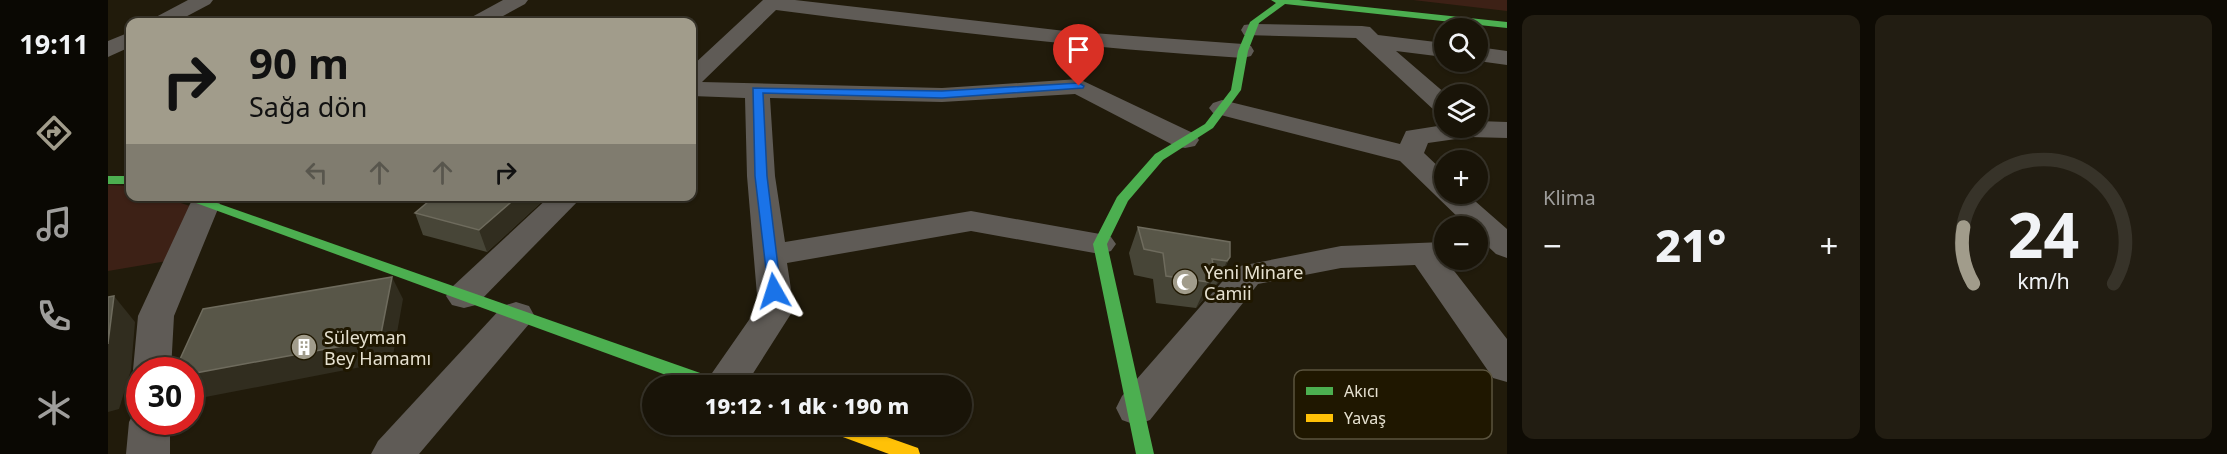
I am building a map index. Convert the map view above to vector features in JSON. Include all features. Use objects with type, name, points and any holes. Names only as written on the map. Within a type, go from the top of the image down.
[{"type":"street","points":[[169,18],[203,0]]},
{"type":"street","points":[[484,18],[518,0]]},
{"type":"street","points":[[852,13],[894,0]]},
{"type":"street","points":[[1145,454],[1100,244],[1122,200],[1159,157],[1209,126],[1236,90],[1247,40],[1255,21],[1282,0],[1507,25]]},
{"type":"street","points":[[1345,0],[1507,18]]},
{"type":"street","points":[[696,74],[773,2],[1007,33],[1143,46],[1362,32],[1434,97]]},
{"type":"street","points":[[108,39],[126,39]]},
{"type":"street","points":[[108,50],[126,41]]},
{"type":"street","points":[[1372,41],[1434,49]]},
{"type":"street","points":[[1488,55],[1507,58]]},
{"type":"street","points":[[696,89],[942,95],[1079,86],[1185,140]]},
{"type":"street","points":[[731,375],[776,309],[761,176],[757,90]]},
{"type":"street","points":[[1222,108],[1410,155],[1434,178]]},
{"type":"street","points":[[1488,129],[1507,130]]},
{"type":"street","points":[[1410,155],[1416,137],[1434,134]]},
{"type":"street","points":[[108,180],[126,180]]},
{"type":"street","points":[[153,357],[156,316],[191,201]]},
{"type":"street","points":[[198,201],[686,375]]},
{"type":"street","points":[[464,296],[562,201]]},
{"type":"street","points":[[1460,204],[1507,249]]},
{"type":"street","points":[[770,255],[971,220],[1100,244]]},
{"type":"street","points":[[1488,251],[1507,249]]},
{"type":"street","points":[[1136,408],[1247,275],[1341,257],[1434,253]]},
{"type":"street","points":[[1445,270],[1507,367]]},
{"type":"street","points":[[393,454],[516,315]]},
{"type":"street","points":[[148,454],[149,435]]},
{"type":"street","points":[[857,435],[910,454]]},
{"type":"shaded area","points":[[1413,0],[1507,0],[1507,11]]},
{"type":"shaded area","points":[[108,185],[126,186],[126,201],[175,201],[193,207],[167,261],[108,271]]},
{"type":"building","points":[[429,201],[512,201],[479,230],[415,213]]},
{"type":"building","points":[[1138,227],[1230,242],[1230,257],[1227,261],[1212,259],[1215,274],[1208,282],[1166,276],[1163,253],[1144,249]]},
{"type":"building","points":[[392,277],[380,339],[204,371],[204,357],[181,357],[203,309]]},
{"type":"building","points":[[114,296],[108,343],[108,297]]},
{"type":"traffic: fast","points":[[1275,0],[1507,25]]},
{"type":"traffic: fast","points":[[1145,454],[1100,244],[1122,200],[1159,157],[1209,126],[1236,90],[1243,51],[1255,22],[1285,0]]},
{"type":"traffic: fast","points":[[108,180],[126,180]]},
{"type":"traffic: fast","points":[[197,201],[686,375]]},
{"type":"traffic: slow","points":[[858,435],[911,454]]},
{"type":"place","name":"Yeni Minare Camii","points":[[1185,282]]},
{"type":"place","name":"Süleyman Bey Hamamı","points":[[304,347]]},
{"type":"route","points":[[774,291],[761,176],[757,90],[942,95],[1079,86]]}]
